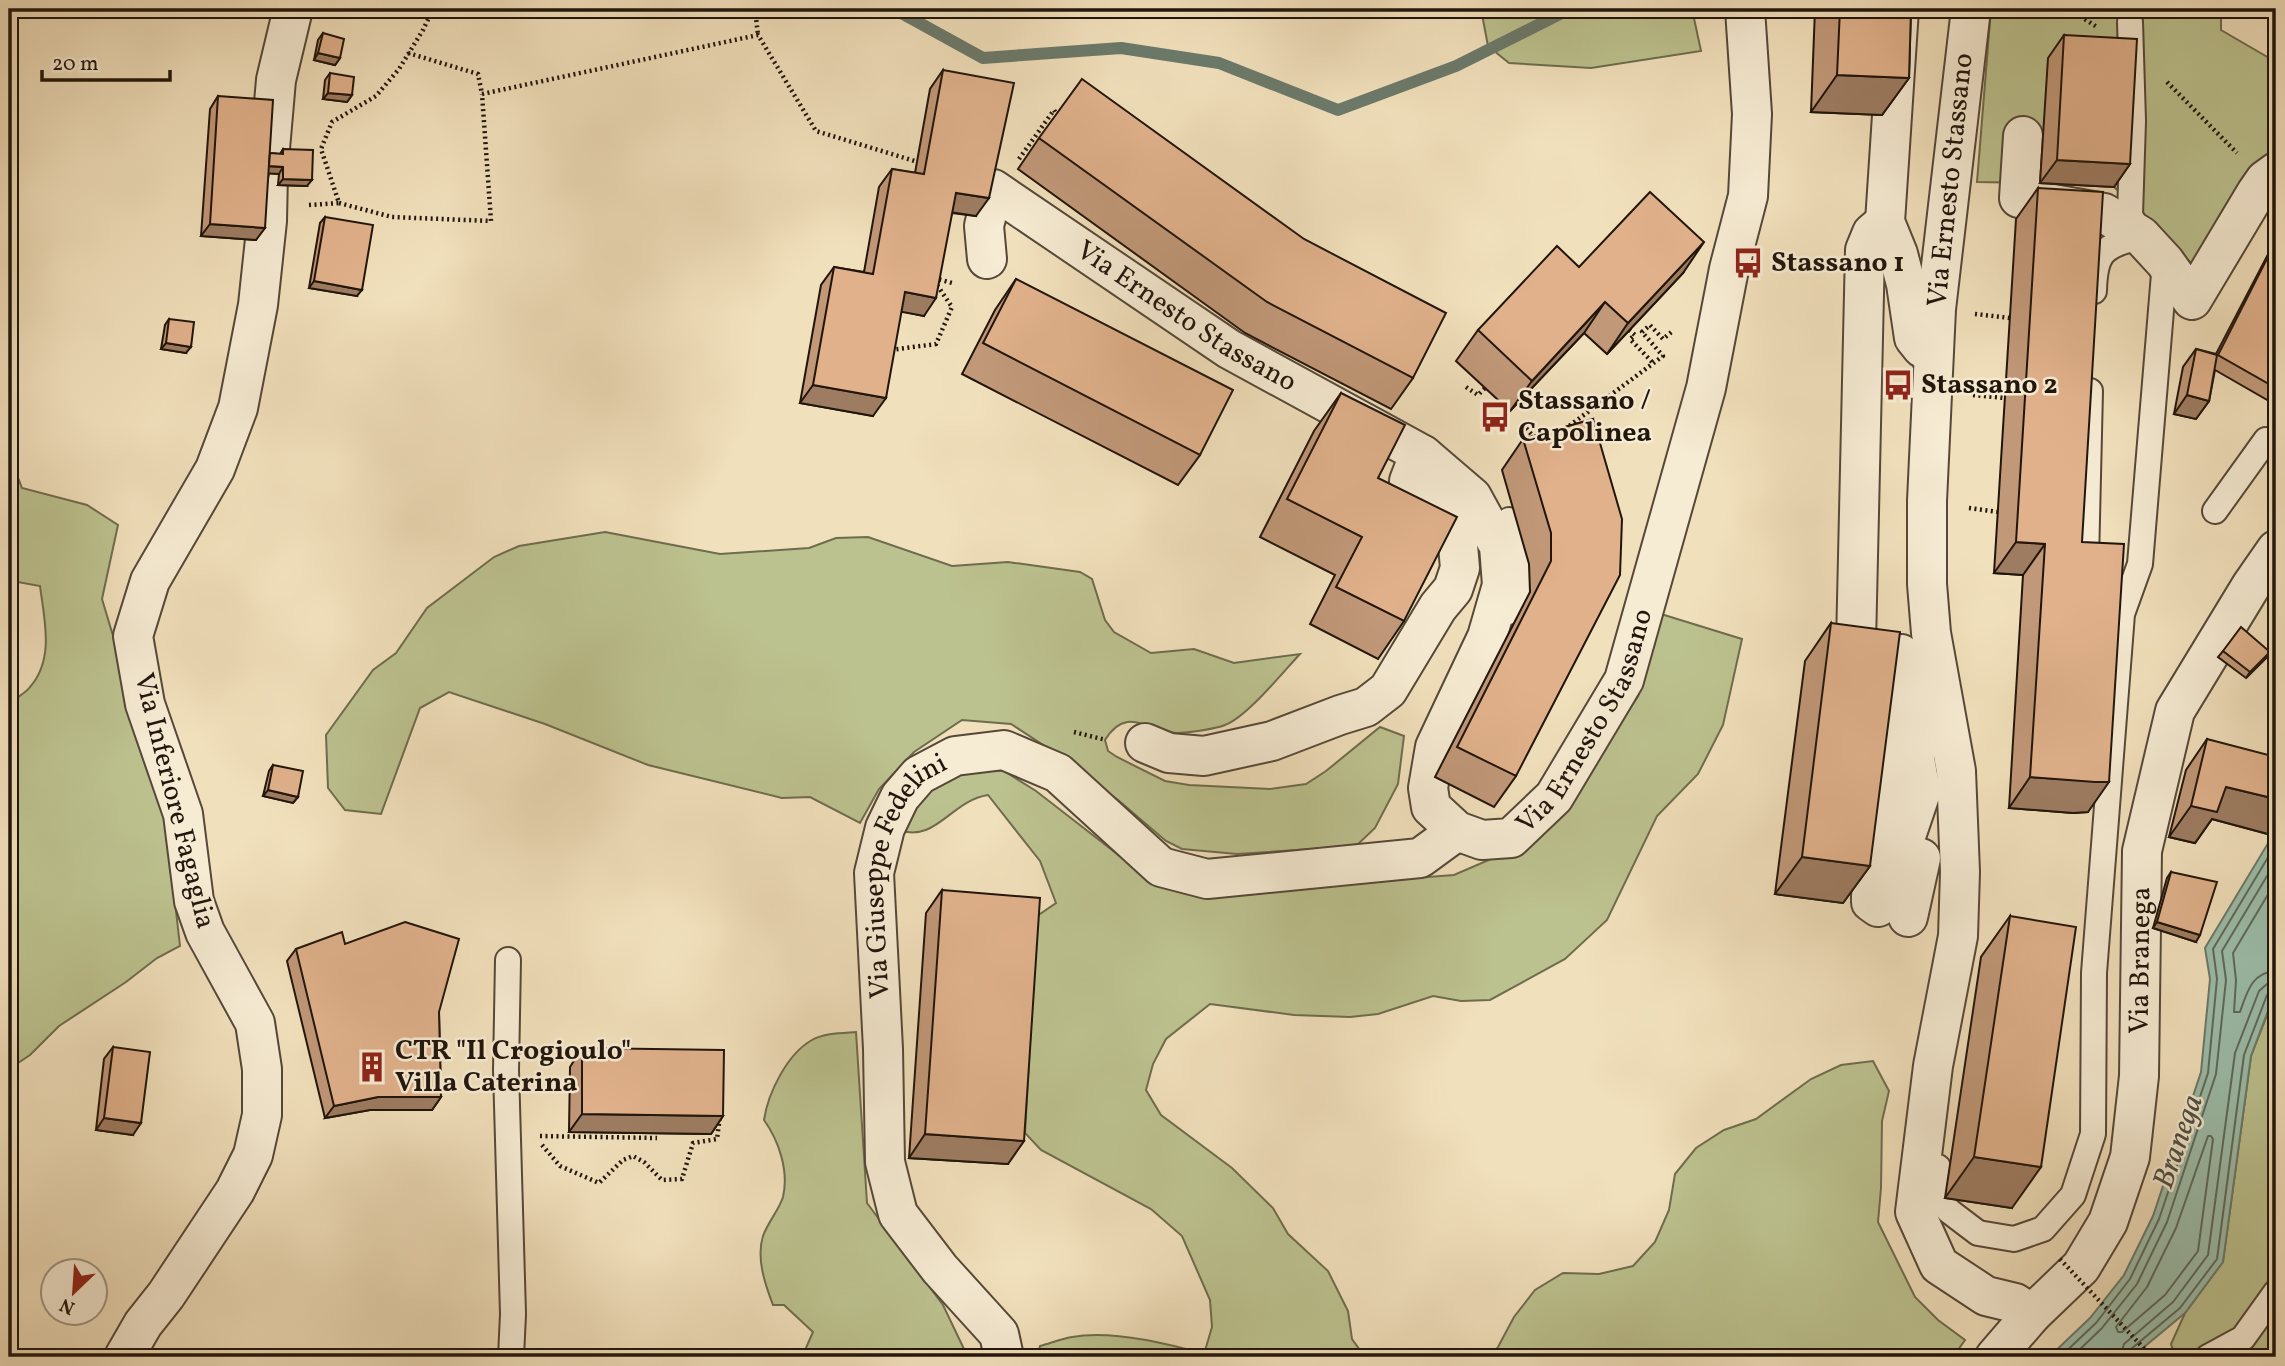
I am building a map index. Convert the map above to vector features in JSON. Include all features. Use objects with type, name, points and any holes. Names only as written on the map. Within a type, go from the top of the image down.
[{"type":"street","name":"Via Inferiore Fagaglia","points":[[124,1357],[143,1324],[166,1295],[235,1191],[253,1155],[262,1115],[262,1069],[255,1023],[205,932],[194,901],[183,814],[145,704],[133,636],[150,581],[215,469],[238,408],[258,305],[267,221],[276,80],[293,9]]},
{"type":"street","name":"Via Ernesto Stassano","points":[[987,259],[984,226],[993,189],[1228,349],[1423,455],[1472,497],[1499,546],[1502,584],[1487,637],[1435,747],[1428,788],[1431,807],[1457,831],[1482,840],[1511,838],[1554,797],[1624,680],[1706,388],[1729,269],[1748,196],[1752,114],[1745,9]]},
{"type":"street","name":"Via Ernesto Stassano","points":[[1899,9],[1885,222],[1906,284],[1914,338],[1922,348],[1933,352]]},
{"type":"street","name":"Via Ernesto Stassano","points":[[1921,792],[1885,901],[1878,907],[1871,902],[1871,896],[1927,584],[1927,502],[1936,309],[1971,9]]},
{"type":"street","points":[[2023,136],[2019,198],[2104,213],[2153,249],[2192,300],[2271,176]]},
{"type":"street","points":[[1856,644],[1865,250],[1872,233],[1885,222]]},
{"type":"street","points":[[1145,743],[1169,752],[1204,756],[1272,741],[1366,707],[1388,690],[1438,607],[1453,589],[1460,568],[1457,534],[1437,506],[1409,481],[1423,455]]},
{"type":"street","name":"Via Branega","points":[[1995,1357],[2032,1314],[2081,1267],[2108,1222],[2130,1157],[2139,1076],[2142,851],[2175,711],[2276,550]]},
{"type":"street","name":"Via Ernesto Stassano","points":[[1908,917],[1924,846],[1921,792],[1915,759],[1919,677],[1916,643]]},
{"type":"street","name":"Via Ernesto Stassano","points":[[1916,643],[1956,771],[1959,884],[1958,936],[1933,1066],[1915,1212],[1939,1265],[1986,1296],[2015,1303],[2032,1314]]},
{"type":"street","name":"Via Giuseppe Fedelini","points":[[1004,1357],[999,1334],[940,1269],[898,1214],[885,1162],[883,1049],[874,873],[885,828],[900,797],[919,775],[955,756],[1004,750],[1058,773],[1161,867],[1207,879],[1420,859],[1457,831]]},
{"type":"lane","points":[[1949,1094],[1934,1194],[1950,1211],[1978,1233],[2014,1239],[2043,1229],[2073,1195],[2093,1134],[2094,973],[2122,614],[2140,564],[2153,249],[2130,215],[2133,121],[2130,22]]},
{"type":"lane","points":[[2093,308],[2095,267],[2110,246],[2153,249]]},
{"type":"lane","points":[[2090,574],[2086,549],[2091,363]]},
{"type":"lane","points":[[2215,511],[2266,440],[2276,440]]},
{"type":"lane","points":[[1428,788],[1449,733],[1489,657],[1523,577],[1509,520]]},
{"type":"lane","points":[[508,960],[506,1070],[513,1314],[511,1357]]},
{"type":"lane","points":[[2208,1357],[2243,1338],[2276,1292]]},
{"type":"path","points":[[339,204],[321,149],[332,122],[376,96],[399,69],[433,9]]},
{"type":"path","points":[[755,9],[758,35],[816,131],[918,162]]},
{"type":"path","points":[[482,94],[758,35]]},
{"type":"path","points":[[267,221],[286,206],[339,204],[392,217],[491,220],[482,94],[478,74],[408,53]]},
{"type":"path","points":[[2159,74],[2271,176]]},
{"type":"path","points":[[885,351],[936,344],[952,307],[931,277],[955,284]]},
{"type":"path","points":[[1556,436],[1654,364],[1630,339],[1634,335],[1629,330]]},
{"type":"path","points":[[1466,387],[1478,395],[1485,388]]},
{"type":"path","points":[[1518,435],[1526,428],[1541,447]]},
{"type":"path","points":[[657,1138],[535,1136],[560,1166],[599,1183],[623,1160],[633,1156],[644,1162],[662,1180],[682,1179],[693,1143],[718,1139],[720,1115]]},
{"type":"path","points":[[2060,1259],[2152,1357]]},
{"type":"shaded area","points":[[1481,9],[1692,9],[1701,51],[1591,68],[1509,63],[1488,46]]},
{"type":"shaded area","points":[[1991,9],[2221,9],[2221,30],[2276,62],[2276,153],[2201,271],[2167,243],[2140,210],[2114,187],[2121,63],[2040,183],[1977,182]]},
{"type":"shaded area","points":[[9,454],[22,488],[87,505],[118,525],[102,599],[164,806],[180,946],[157,958],[59,1026],[30,1055],[9,1069],[9,704],[28,689],[38,676],[43,664],[46,638],[40,586],[18,582],[9,589]]},
{"type":"shaded area","points":[[605,532],[720,554],[809,548],[836,538],[868,537],[952,566],[1008,562],[1080,572],[1092,579],[1105,620],[1114,632],[1151,653],[1194,649],[1234,663],[1300,654],[1254,704],[1225,725],[1177,733],[1138,723],[1121,724],[1113,729],[1105,740],[1108,751],[1117,757],[1165,781],[1189,785],[1270,789],[1306,784],[1380,727],[1404,736],[1398,784],[1375,828],[1356,846],[1237,854],[1182,849],[1166,841],[1118,800],[1011,724],[962,720],[914,752],[879,789],[860,823],[810,797],[782,798],[648,765],[545,724],[449,692],[420,708],[381,814],[345,810],[328,788],[326,735],[373,670],[396,653],[427,608],[494,557],[519,546]]},
{"type":"shaded area","points":[[1661,614],[1742,639],[1723,725],[1698,774],[1657,816],[1607,920],[1565,959],[1490,1000],[1461,1001],[1433,996],[1378,1014],[1350,1017],[1294,1015],[1210,1004],[1166,1039],[1153,1064],[1146,1090],[1161,1115],[1232,1168],[1273,1208],[1288,1234],[1328,1271],[1348,1311],[1352,1339],[1365,1357],[1037,1357],[1040,1346],[1087,1335],[1121,1336],[1204,1354],[1212,1327],[1210,1300],[1182,1236],[1151,1209],[1041,1150],[1025,1133],[1037,916],[1056,903],[1040,861],[988,795],[963,805],[923,831],[898,830],[917,795],[969,768],[1004,771],[1036,791],[1147,877],[1204,894],[1454,875],[1535,840],[1581,783],[1638,696]]},
{"type":"shaded area","points":[[2276,992],[2276,1357],[2175,1357],[2171,1344],[2185,1313],[2223,1261],[2251,1056]]},
{"type":"shaded area","points":[[856,1032],[867,1203],[943,1305],[964,1349],[964,1357],[802,1357],[813,1332],[784,1305],[773,1305],[767,1288],[762,1271],[761,1244],[783,1197],[785,1177],[778,1147],[764,1120],[766,1109],[780,1075],[803,1046],[822,1036]]},
{"type":"shaded area","points":[[1873,1061],[1889,1091],[1882,1121],[1878,1222],[1915,1297],[1938,1320],[1965,1340],[1953,1357],[1490,1357],[1514,1317],[1535,1290],[1563,1273],[1599,1274],[1633,1266],[1655,1242],[1669,1210],[1675,1174],[1696,1148],[1724,1130],[1756,1119],[1811,1079],[1841,1065]]},
{"type":"water","name":"Branega","points":[[2276,830],[2276,990],[2251,1056],[2223,1262],[2185,1313],[2132,1357],[2049,1357],[2090,1318],[2124,1275],[2153,1216],[2201,1072],[2210,979],[2205,948]]},
{"type":"building","points":[[1840,9],[1911,9],[1909,78],[1837,75]]},
{"type":"building","points":[[323,33],[344,39],[340,58],[318,53]]},
{"type":"building","points":[[2064,35],[2137,39],[2130,164],[2057,160]]},
{"type":"building","points":[[943,70],[1014,83],[989,198],[956,193],[936,298],[905,292],[886,398],[813,385],[834,267],[873,274],[892,169],[924,174]]},
{"type":"building","points":[[330,73],[354,77],[352,95],[328,93]]},
{"type":"building","points":[[1082,79],[1304,239],[1446,313],[1413,378],[1267,302],[1039,138]]},
{"type":"building","points":[[218,96],[273,100],[265,228],[210,224]]},
{"type":"building","points":[[283,149],[313,150],[312,180],[283,179],[283,167],[269,166],[270,153],[283,154]]},
{"type":"building","points":[[2038,188],[2103,192],[2082,542],[2124,544],[2109,782],[2030,777],[2045,544],[2016,542]]},
{"type":"building","points":[[1650,192],[1704,242],[1628,323],[1605,302],[1532,381],[1478,330],[1557,246],[1579,267]]},
{"type":"building","points":[[325,217],[373,225],[362,290],[314,281]]},
{"type":"building","points":[[2276,241],[2276,388],[2218,355]]},
{"type":"building","points":[[1016,279],[1233,390],[1200,455],[983,343]]},
{"type":"building","points":[[169,319],[194,322],[191,347],[166,343]]},
{"type":"building","points":[[2196,349],[2217,355],[2209,401],[2187,395]]},
{"type":"building","points":[[1341,393],[1405,425],[1378,478],[1457,517],[1404,621],[1336,587],[1362,537],[1287,499]]},
{"type":"building","points":[[1593,419],[1622,519],[1620,575],[1516,776],[1457,747],[1551,561],[1551,533],[1523,439]]},
{"type":"building","points":[[1831,623],[1900,632],[1870,866],[1802,857]]},
{"type":"building","points":[[2241,627],[2270,652],[2250,672],[2223,651]]},
{"type":"building","points":[[2207,739],[2276,757],[2276,799],[2226,787],[2217,812],[2191,806]]},
{"type":"building","points":[[273,765],[303,771],[298,797],[268,790]]},
{"type":"building","points":[[2171,872],[2217,882],[2200,935],[2157,922]]},
{"type":"building","points":[[942,890],[1040,898],[1024,1141],[925,1134]]},
{"type":"building","points":[[2010,916],[2076,927],[2041,1167],[1974,1157]]},
{"type":"building","name":"CTR \"Il Crogioulo\" Villa Caterina","points":[[405,922],[459,939],[439,1012],[441,1097],[378,1097],[334,1106],[296,949],[342,932],[345,944]]},
{"type":"building","points":[[113,1047],[150,1052],[141,1123],[104,1118]]},
{"type":"building","points":[[582,1048],[724,1050],[723,1116],[582,1114]]},
{"type":"waterway","points":[[894,9],[983,58],[1121,48],[1219,63],[1338,110],[1456,66],[1570,9]]},
{"type":"place","name":"Stassano 1","points":[[1748,263]]},
{"type":"place","name":"Stassano 2","points":[[1898,385]]},
{"type":"place","name":"Stassano / Capolinea","points":[[1495,417]]},
{"type":"place","name":"CTR \"Il Crogioulo\" Villa Caterina","points":[[372,1067]]}]
